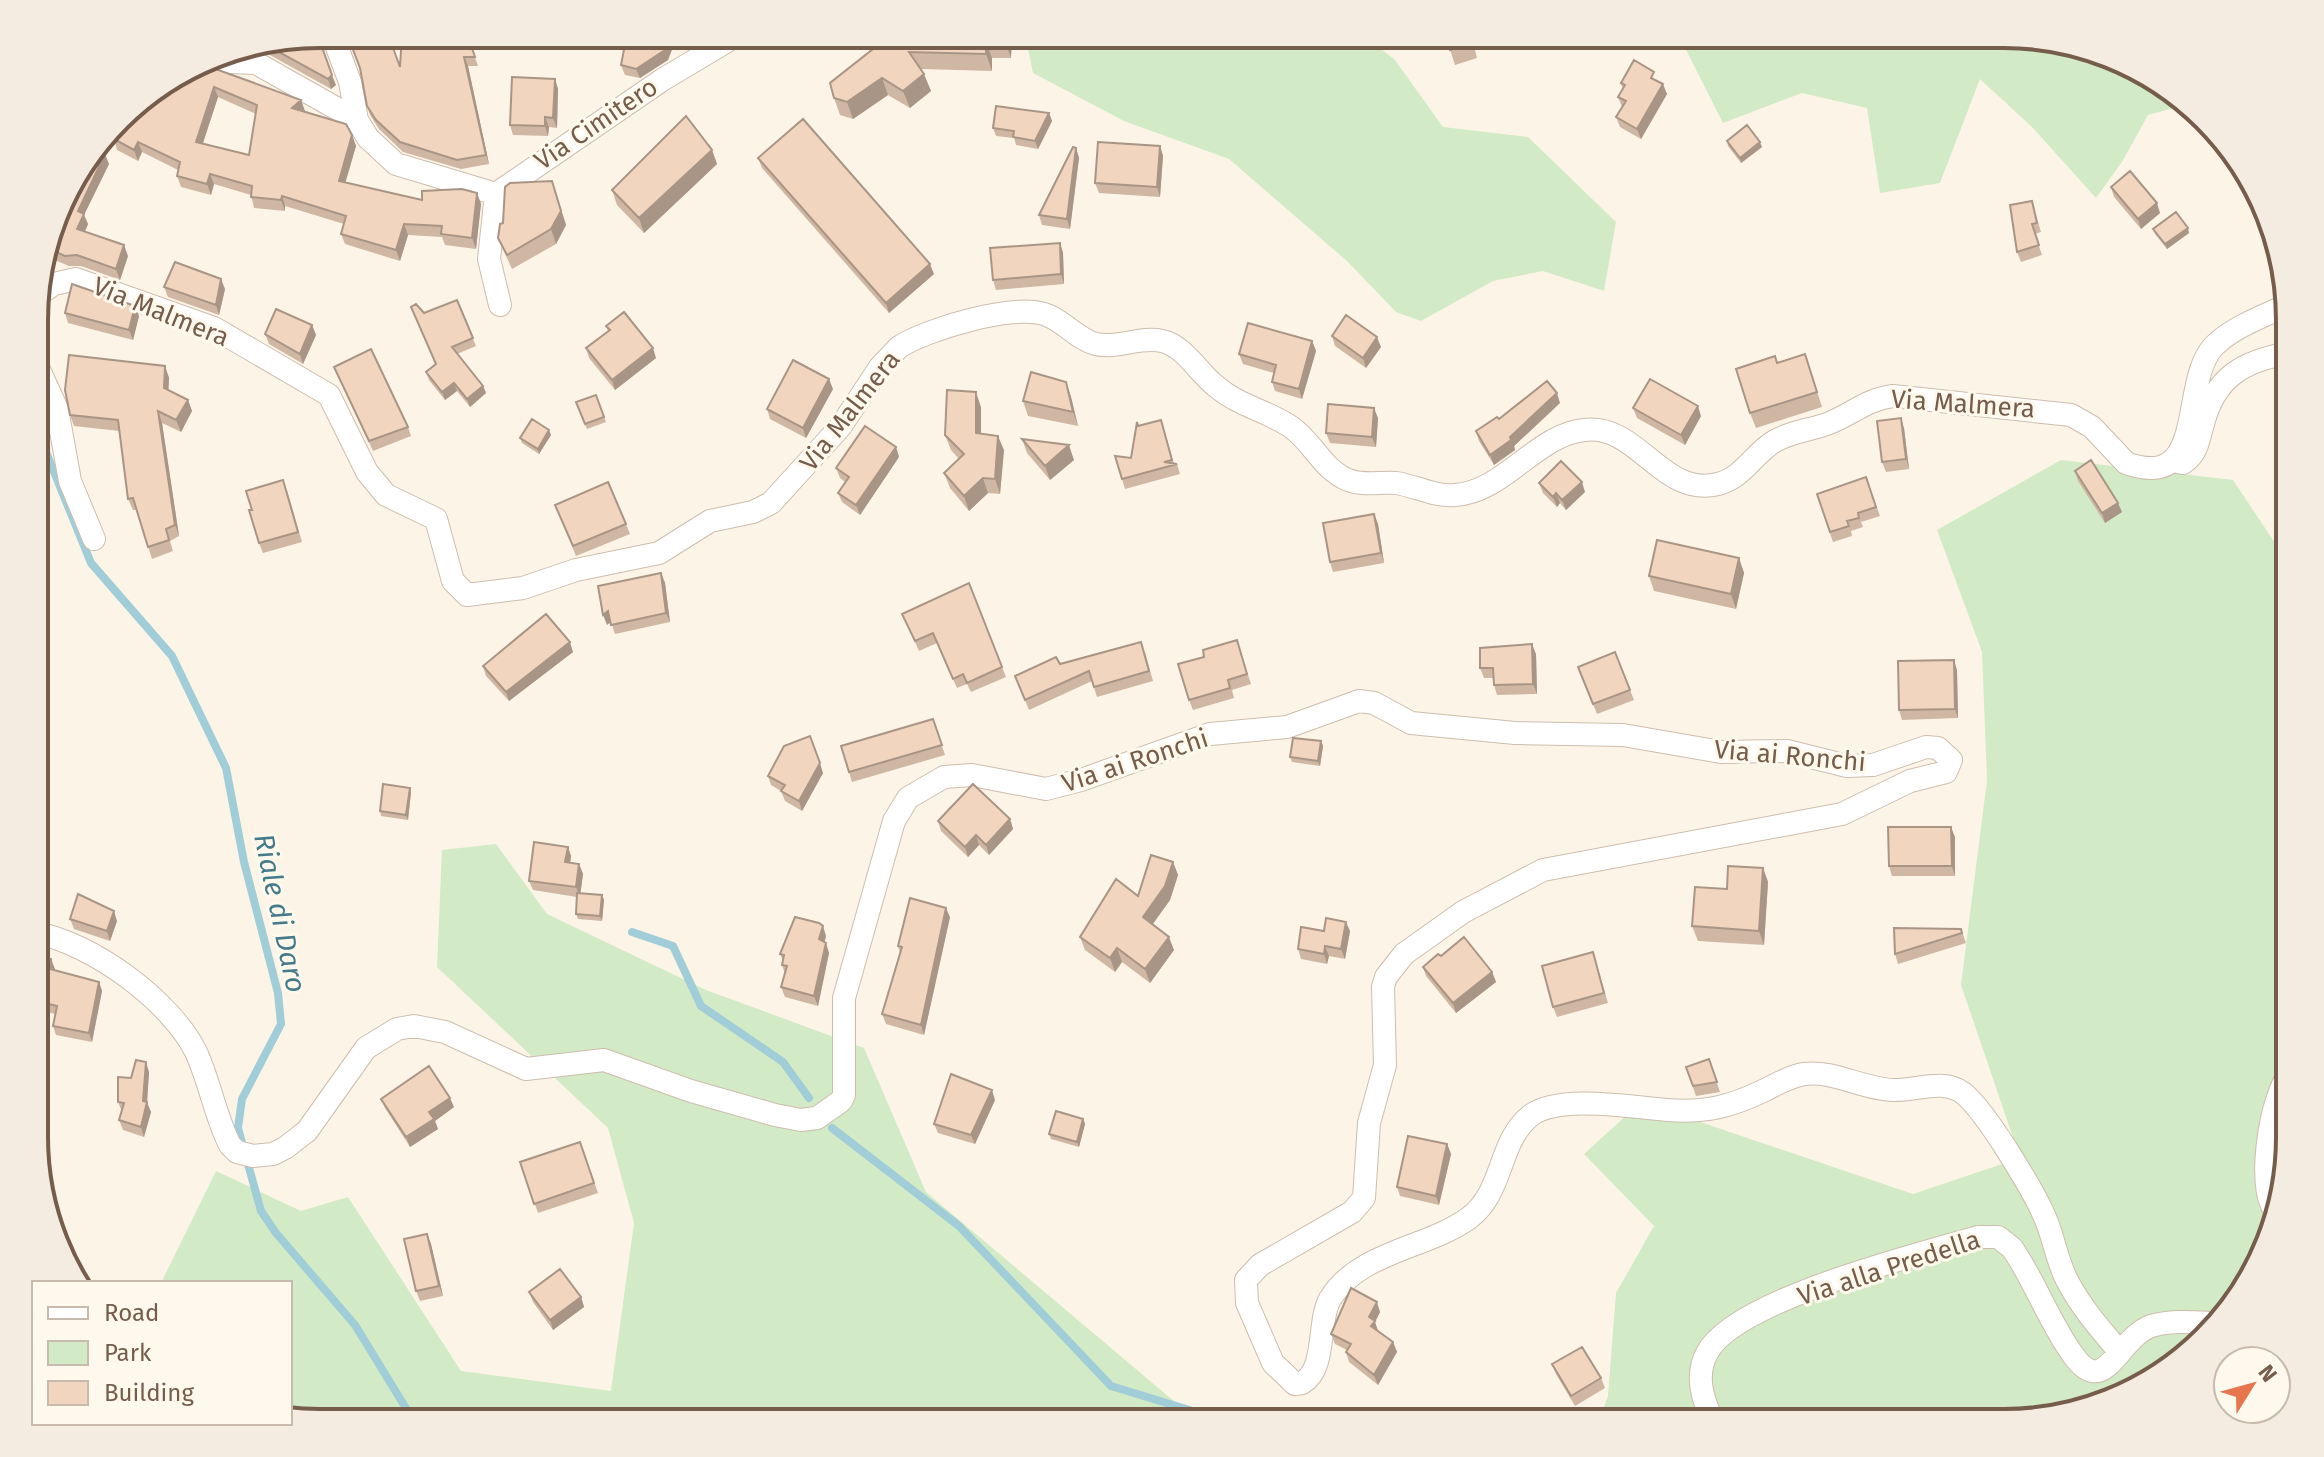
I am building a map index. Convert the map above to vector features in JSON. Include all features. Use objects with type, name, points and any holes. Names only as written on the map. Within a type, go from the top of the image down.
[{"type":"street","points":[[337,48],[350,82],[357,120],[368,138],[396,164],[496,194],[489,259],[500,305]]},
{"type":"street","name":"Via Cimitero","points":[[496,194],[650,88],[716,48]]},
{"type":"street","points":[[251,57],[357,120]]},
{"type":"street","name":"Via Malmera","points":[[50,287],[76,279],[214,328],[329,395],[367,472],[386,495],[436,519],[453,581],[462,592],[473,596],[523,588],[586,568],[659,553],[710,521],[763,508],[802,472],[899,347],[920,336],[1012,312],[1042,313],[1093,343],[1112,345],[1157,340],[1172,344],[1232,398],[1294,429],[1339,475],[1359,483],[1395,483],[1441,495],[1479,489],[1564,436],[1594,429],[1620,438],[1680,482],[1693,486],[1722,483],[1739,473],[1777,440],[1827,424],[1872,400],[1893,396],[2071,415],[2092,427],[2126,463],[2152,468],[2173,461]]},
{"type":"street","points":[[2275,310],[2245,324],[2212,347],[2195,388],[2188,429],[2173,461],[2183,463],[2196,451],[2204,419],[2220,384],[2240,368],[2275,357]]},
{"type":"street","points":[[48,389],[57,409],[70,481],[94,539]]},
{"type":"street","name":"Via ai Ronchi","points":[[48,937],[92,953],[162,1009],[194,1049],[225,1136],[245,1154],[273,1154],[296,1141],[366,1048],[397,1029],[414,1026],[445,1032],[526,1069],[604,1060],[691,1091],[801,1120],[817,1118],[841,1101],[844,1095],[844,998],[894,821],[908,798],[920,787],[944,777],[972,775],[1046,789],[1081,780],[1210,734],[1287,727],[1359,701],[1374,703],[1411,723],[1515,733],[1623,735],[1721,752],[1787,751],[1847,766],[1873,765],[1932,747],[1948,754],[1952,765],[1946,772],[1910,781],[1842,814],[1543,870],[1463,912],[1404,954],[1383,987],[1385,1065],[1369,1123],[1364,1198],[1352,1212],[1251,1272],[1244,1291],[1247,1303],[1279,1372],[1295,1384],[1302,1383],[1313,1370],[1324,1313],[1339,1288],[1367,1266],[1430,1239],[1481,1208],[1498,1180],[1520,1125],[1538,1111],[1570,1104],[1707,1112],[1736,1104],[1795,1076],[1817,1074],[1878,1089],[1942,1086],[1962,1092],[1983,1117],[2043,1212],[2059,1260],[2077,1298],[2118,1350]]},
{"type":"street","points":[[2269,1197],[2266,1162],[2275,1118]]},
{"type":"street","name":"Via alla Predella","points":[[1709,1408],[1702,1391],[1707,1352],[1734,1325],[1851,1275],[1978,1237],[1998,1237],[2012,1248],[2063,1340],[2081,1364],[2098,1372],[2114,1361],[2118,1350],[2152,1326],[2201,1324]]},
{"type":"green space","points":[[1028,48],[1380,48],[1395,60],[1443,127],[1528,137],[1616,222],[1604,291],[1543,271],[1493,281],[1421,321],[1396,312],[1347,261],[1229,159],[1124,121],[1033,73]]},
{"type":"green space","points":[[1685,48],[2004,48],[2057,53],[2091,62],[2124,76],[2174,108],[2148,115],[2122,162],[2096,198],[2032,127],[1980,79],[1940,183],[1880,193],[1867,108],[1802,93],[1723,123]]},
{"type":"green space","points":[[2061,460],[2233,480],[2275,543],[2275,1155],[2271,1190],[2262,1224],[2230,1288],[2196,1329],[2170,1353],[2140,1373],[2074,1400],[2022,1408],[1603,1408],[1608,1396],[1616,1293],[1654,1226],[1584,1154],[1641,1102],[1913,1194],[2020,1158],[1961,985],[1987,780],[1982,652],[1937,530]]},
{"type":"green space","points":[[496,844],[547,914],[706,990],[864,1048],[926,1192],[1181,1407],[1214,1408],[292,1407],[292,1281],[162,1281],[216,1171],[301,1211],[348,1197],[461,1371],[611,1391],[634,1223],[608,1128],[437,967],[442,850]]},
{"type":"building","points":[[322,48],[332,75],[328,79],[277,51]]},
{"type":"building","points":[[352,48],[393,48],[400,67],[401,48],[472,48],[475,57],[464,57],[486,155],[457,160],[400,142],[376,120],[367,106],[360,68]]},
{"type":"building","points":[[624,48],[666,48],[636,69],[621,65]]},
{"type":"building","points":[[874,48],[986,48],[986,54],[909,52],[924,74],[903,91],[882,78],[847,102],[834,98],[830,83]]},
{"type":"building","points":[[1634,60],[1654,72],[1651,78],[1663,84],[1637,129],[1616,117],[1626,101],[1618,97],[1625,85],[1621,83]]},
{"type":"building","points":[[216,69],[301,100],[292,108],[346,124],[352,135],[339,181],[422,200],[422,191],[462,189],[477,193],[472,238],[441,234],[442,226],[404,224],[396,250],[341,234],[346,216],[282,196],[281,200],[251,197],[252,186],[210,174],[207,184],[177,176],[180,162],[138,142],[134,150],[117,140],[154,104],[184,84]],"holes":[[[214,87],[257,105],[249,155],[196,142]]]},
{"type":"building","points":[[512,77],[555,79],[553,118],[545,117],[545,126],[510,125]]},
{"type":"building","points":[[996,106],[1049,113],[1035,141],[1013,137],[1014,131],[993,128]]},
{"type":"building","points":[[686,116],[712,150],[639,218],[612,190]]},
{"type":"building","points":[[803,119],[930,264],[886,303],[758,158]]},
{"type":"building","points":[[1747,125],[1760,142],[1740,158],[1727,141]]},
{"type":"building","points":[[1098,142],[1160,146],[1157,187],[1095,183]]},
{"type":"building","points":[[1073,147],[1076,148],[1067,219],[1039,215]]},
{"type":"building","points":[[104,154],[78,211],[84,214],[77,229],[124,245],[116,269],[77,255],[65,256],[57,252],[62,233],[84,184]]},
{"type":"building","points":[[2130,171],[2157,203],[2138,219],[2111,187]]},
{"type":"building","points":[[552,181],[561,211],[551,229],[507,255],[498,238],[500,224],[503,223],[505,187],[510,183]]},
{"type":"building","points":[[2032,201],[2037,223],[2032,224],[2039,245],[2017,252],[2010,205]]},
{"type":"building","points":[[2176,212],[2188,228],[2165,244],[2153,229]]},
{"type":"building","points":[[1060,243],[1061,274],[993,280],[990,248]]},
{"type":"building","points":[[175,262],[221,279],[216,305],[164,287]]},
{"type":"building","points":[[72,284],[135,306],[129,330],[65,313]]},
{"type":"building","points":[[457,300],[473,338],[452,347],[483,386],[467,399],[454,383],[442,392],[426,372],[436,364],[411,307],[416,304],[424,313]]},
{"type":"building","points":[[276,309],[312,325],[300,354],[265,334]]},
{"type":"building","points":[[624,312],[653,348],[612,380],[586,348],[610,330],[606,326]]},
{"type":"building","points":[[1346,315],[1377,337],[1363,358],[1332,336]]},
{"type":"building","points":[[1248,323],[1312,341],[1299,389],[1272,382],[1276,365],[1239,354]]},
{"type":"building","points":[[371,349],[408,427],[369,441],[334,367]]},
{"type":"building","points":[[1805,354],[1817,392],[1750,413],[1736,369],[1775,356],[1777,363]]},
{"type":"building","points":[[69,355],[165,366],[164,388],[188,400],[176,420],[158,411],[175,525],[166,529],[169,540],[148,547],[133,498],[128,499],[118,420],[70,415],[65,390]]},
{"type":"building","points":[[793,360],[829,379],[803,428],[767,409]]},
{"type":"building","points":[[1031,372],[1066,382],[1073,412],[1023,401]]},
{"type":"building","points":[[1650,379],[1698,406],[1681,435],[1633,408]]},
{"type":"building","points":[[1547,381],[1557,393],[1510,437],[1511,440],[1490,455],[1476,431],[1497,417],[1499,419]]},
{"type":"building","points":[[947,390],[976,392],[976,433],[998,436],[995,479],[983,478],[964,496],[944,473],[964,454],[945,435]]},
{"type":"building","points":[[596,395],[604,417],[585,424],[576,402]]},
{"type":"building","points":[[1328,404],[1374,408],[1372,437],[1326,433]]},
{"type":"building","points":[[1901,418],[1906,459],[1882,462],[1877,421]]},
{"type":"building","points":[[532,419],[549,430],[538,449],[520,438]]},
{"type":"building","points":[[1161,420],[1172,460],[1164,462],[1177,464],[1122,479],[1115,456],[1131,458],[1137,422],[1138,426]]},
{"type":"building","points":[[865,426],[896,447],[856,505],[838,493],[849,477],[836,468]]},
{"type":"building","points":[[1022,439],[1069,445],[1045,466]]},
{"type":"building","points":[[2091,460],[2118,503],[2102,513],[2075,471]]},
{"type":"building","points":[[1561,461],[1582,482],[1562,500],[1556,493],[1553,497],[1539,483]]},
{"type":"building","points":[[1866,477],[1876,507],[1858,513],[1859,518],[1847,521],[1849,526],[1830,532],[1817,494]]},
{"type":"building","points":[[283,480],[298,532],[259,543],[246,491]]},
{"type":"building","points":[[608,482],[626,524],[573,546],[555,505]]},
{"type":"building","points":[[1374,514],[1381,553],[1330,562],[1323,523]]},
{"type":"building","points":[[1657,540],[1739,558],[1731,594],[1649,576]]},
{"type":"building","points":[[661,573],[666,613],[611,625],[608,611],[603,615],[598,586]]},
{"type":"building","points":[[969,583],[1002,667],[967,683],[963,674],[953,679],[933,633],[915,641],[902,614]]},
{"type":"building","points":[[546,614],[570,642],[506,692],[483,666]]},
{"type":"building","points":[[1237,640],[1247,674],[1228,680],[1230,688],[1189,700],[1178,664],[1204,657],[1203,650]]},
{"type":"building","points":[[1141,642],[1149,671],[1094,687],[1089,671],[1025,700],[1015,676],[1056,657],[1060,664]]},
{"type":"building","points":[[1532,644],[1533,684],[1494,685],[1493,668],[1480,668],[1480,648]]},
{"type":"building","points":[[1615,652],[1630,690],[1593,704],[1578,667]]},
{"type":"building","points":[[1954,660],[1955,709],[1899,710],[1898,661]]},
{"type":"building","points":[[933,719],[942,745],[849,772],[841,746]]},
{"type":"building","points":[[810,736],[820,763],[799,801],[781,791],[785,785],[768,776],[784,746]]},
{"type":"building","points":[[1293,738],[1321,741],[1318,761],[1290,757]]},
{"type":"building","points":[[383,784],[410,788],[406,815],[380,811]]},
{"type":"building","points":[[973,784],[1010,819],[986,845],[976,835],[965,847],[938,821]]},
{"type":"building","points":[[1888,827],[1951,827],[1952,866],[1889,866]]},
{"type":"building","points":[[534,842],[568,847],[565,862],[579,864],[576,887],[529,881]]},
{"type":"building","points":[[1151,855],[1173,862],[1165,886],[1143,917],[1169,937],[1145,969],[1117,948],[1110,958],[1080,937],[1116,879],[1138,896]]},
{"type":"building","points":[[1728,866],[1763,868],[1759,931],[1692,926],[1695,887],[1727,889]]},
{"type":"building","points":[[577,893],[602,895],[600,916],[576,914]]},
{"type":"building","points":[[78,894],[114,911],[107,931],[70,919]]},
{"type":"building","points":[[910,898],[946,908],[921,1025],[882,1014],[902,947],[898,946]]},
{"type":"building","points":[[795,917],[823,926],[819,939],[826,943],[814,996],[781,987],[787,966],[782,965],[784,955],[780,954]]},
{"type":"building","points":[[1326,918],[1346,922],[1341,949],[1325,946],[1324,954],[1298,949],[1301,927],[1324,931]]},
{"type":"building","points":[[1894,928],[1961,929],[1962,933],[1895,954]]},
{"type":"building","points":[[1464,937],[1492,972],[1453,1003],[1423,967]]},
{"type":"building","points":[[1593,952],[1604,993],[1553,1007],[1542,966]]},
{"type":"building","points":[[48,958],[51,959],[50,969],[99,982],[89,1033],[53,1026],[57,1006],[48,1004]]},
{"type":"building","points":[[1709,1059],[1717,1082],[1693,1086],[1686,1067]]},
{"type":"building","points":[[136,1060],[146,1062],[143,1101],[147,1102],[141,1127],[119,1120],[124,1103],[118,1102],[118,1077],[131,1078]]},
{"type":"building","points":[[429,1066],[450,1098],[429,1112],[434,1119],[406,1137],[381,1099]]},
{"type":"building","points":[[951,1074],[992,1090],[971,1135],[934,1124]]},
{"type":"building","points":[[1056,1111],[1083,1119],[1077,1142],[1049,1134]]},
{"type":"building","points":[[1408,1136],[1447,1144],[1436,1196],[1397,1187]]},
{"type":"building","points":[[580,1142],[594,1183],[534,1204],[520,1162]]},
{"type":"building","points":[[427,1234],[439,1286],[416,1291],[404,1239]]},
{"type":"building","points":[[560,1269],[581,1297],[550,1320],[529,1292]]},
{"type":"building","points":[[1351,1288],[1377,1302],[1369,1317],[1375,1321],[1371,1326],[1393,1342],[1374,1375],[1346,1352],[1351,1344],[1331,1334]]},
{"type":"building","points":[[1582,1347],[1601,1378],[1571,1396],[1552,1364]]},
{"type":"waterway","name":"Riale di Daro","points":[[48,457],[91,563],[172,656],[226,768],[244,862],[278,993],[281,1024],[242,1099],[238,1128],[261,1211],[276,1233],[355,1325],[406,1409]]},
{"type":"waterway","points":[[632,932],[673,946],[701,1006],[783,1062],[809,1098]]},
{"type":"waterway","points":[[832,1128],[959,1226],[1111,1386],[1185,1408]]}]
